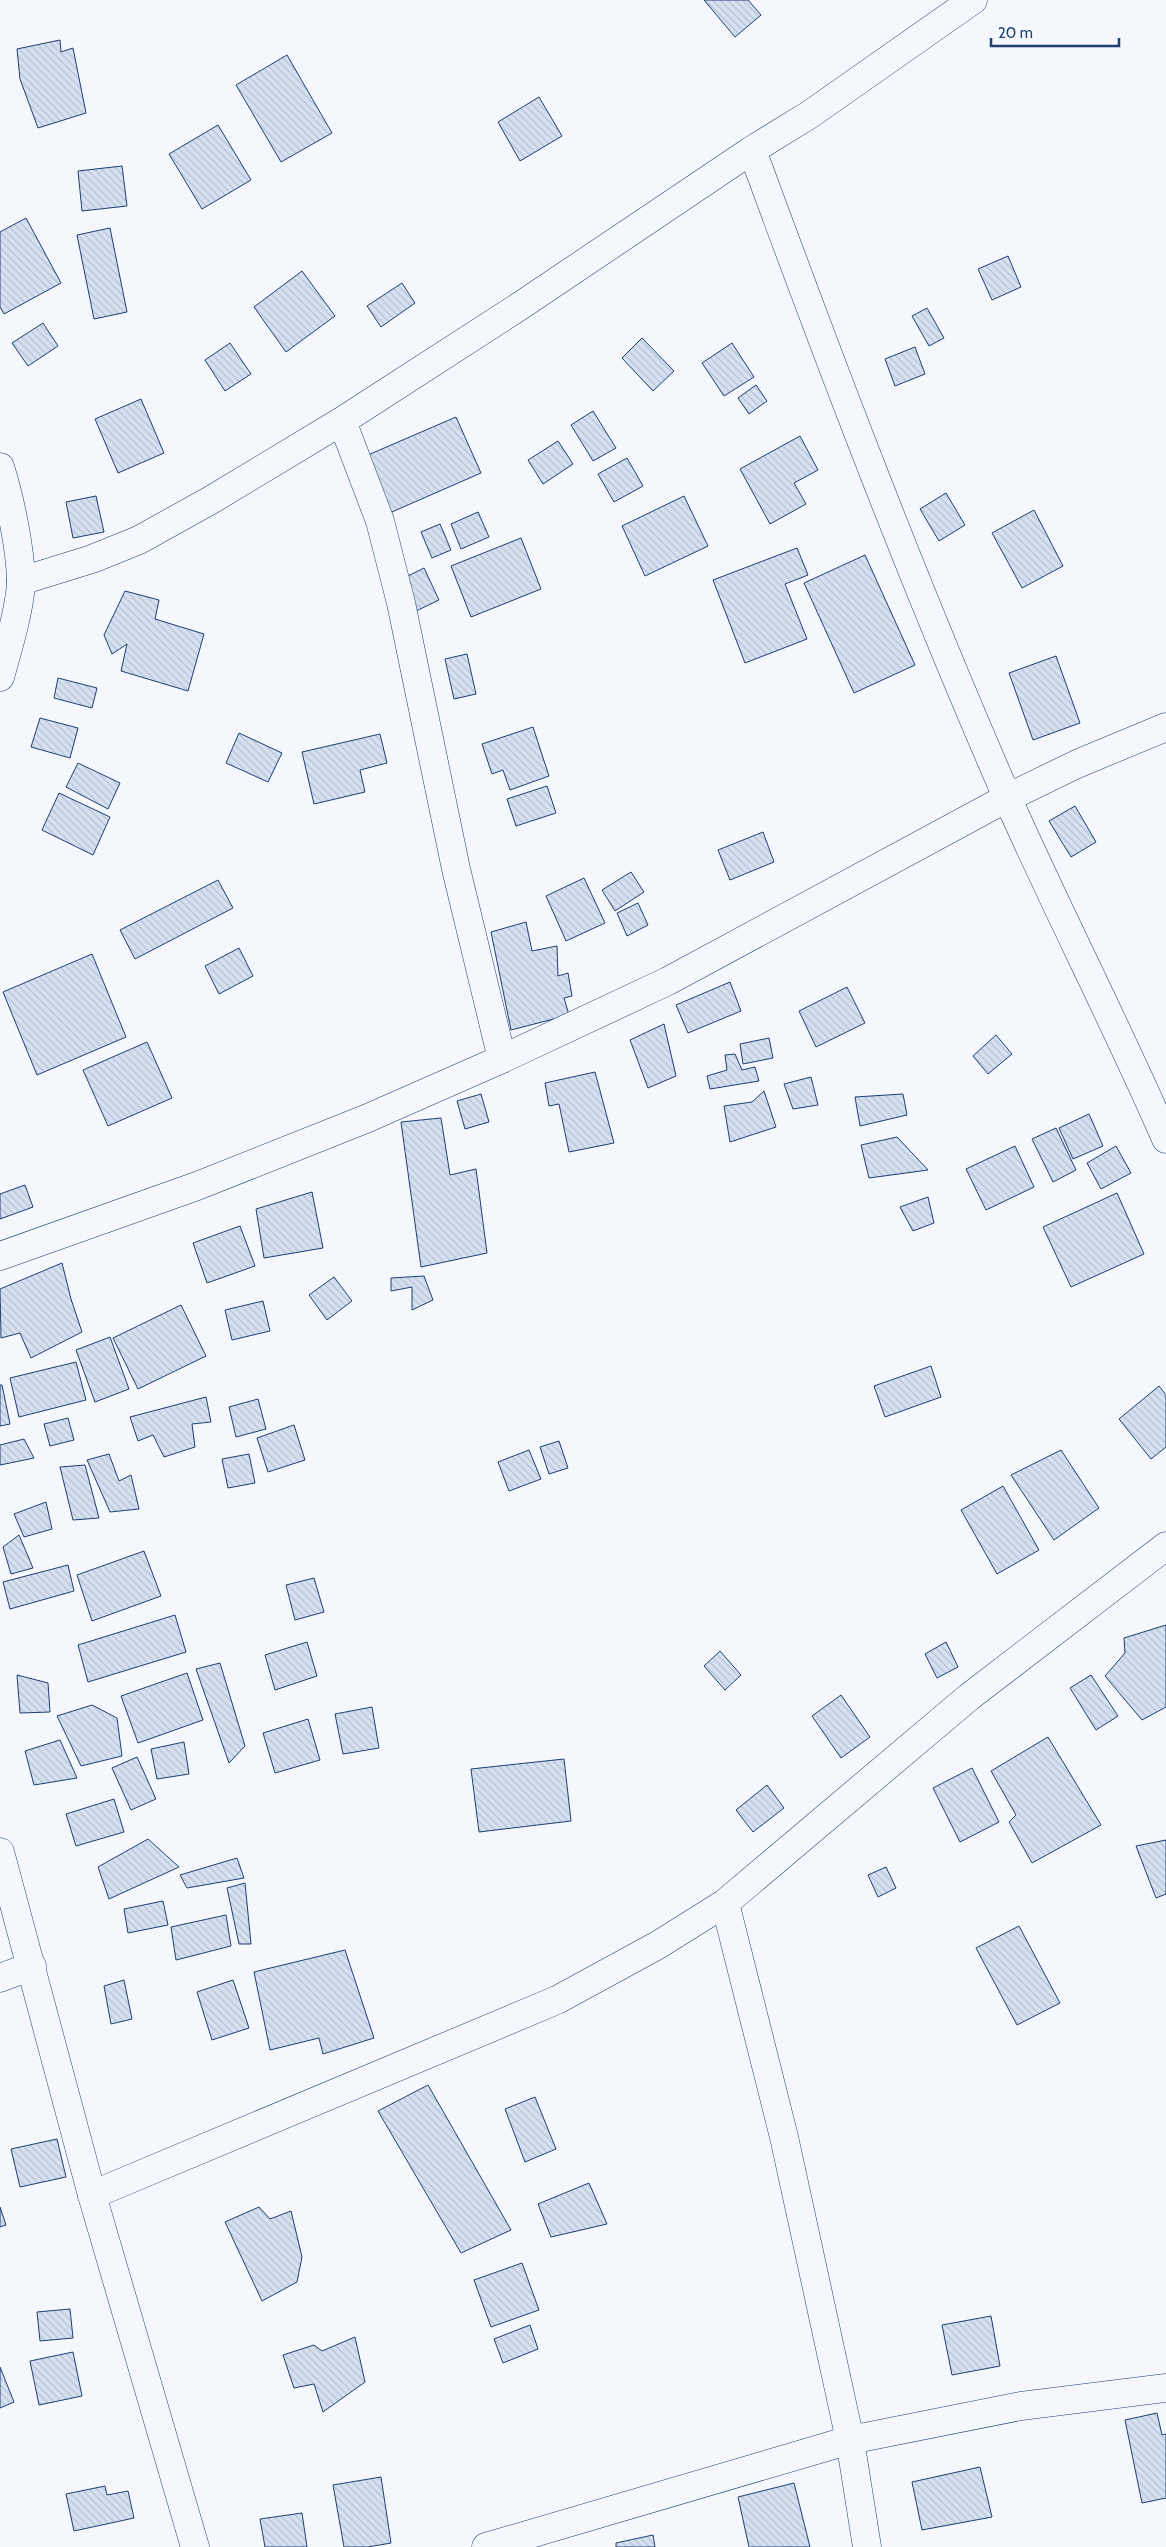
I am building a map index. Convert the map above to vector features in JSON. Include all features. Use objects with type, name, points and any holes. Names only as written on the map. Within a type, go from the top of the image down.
[{"type":"street","points":[[21,581],[92,560],[139,540],[211,500],[342,421],[752,150],[809,115],[973,0]]},
{"type":"street","points":[[752,150],[830,362],[897,536],[1008,798],[1166,1139]]},
{"type":"street","points":[[342,421],[380,522],[398,594],[456,869],[502,1059]]},
{"type":"street","points":[[0,467],[8,493],[21,581],[11,639],[0,678]]},
{"type":"street","points":[[0,1256],[206,1182],[368,1118],[502,1059],[668,981],[1008,798],[1077,764],[1166,727]]},
{"type":"street","points":[[92,2194],[557,2000],[658,1945],[724,1902],[969,1698],[1166,1546]]},
{"type":"street","points":[[0,1852],[92,2194],[195,2547]]},
{"type":"street","points":[[724,1902],[784,2137],[850,2440],[867,2547]]},
{"type":"street","points":[[0,1978],[32,1966]]},
{"type":"street","points":[[486,2547],[850,2440],[1021,2406],[1166,2388]]},
{"type":"building","points":[[704,0],[748,0],[761,15],[735,37]]},
{"type":"building","points":[[60,40],[61,52],[73,48],[86,113],[38,128],[20,79],[17,49]]},
{"type":"building","points":[[287,55],[332,133],[281,162],[236,85]]},
{"type":"building","points":[[539,97],[562,136],[520,161],[498,122]]},
{"type":"building","points":[[218,125],[251,180],[202,209],[169,154]]},
{"type":"building","points":[[122,166],[127,206],[82,211],[78,171]]},
{"type":"building","points":[[26,218],[61,283],[4,314],[0,307],[0,232]]},
{"type":"building","points":[[110,228],[127,312],[94,319],[77,235]]},
{"type":"building","points":[[1008,256],[1021,287],[992,300],[978,269]]},
{"type":"building","points":[[302,271],[335,316],[286,352],[254,307]]},
{"type":"building","points":[[402,283],[415,303],[381,327],[367,306]]},
{"type":"building","points":[[927,308],[944,338],[929,346],[912,316]]},
{"type":"building","points":[[43,323],[58,346],[28,366],[12,343]]},
{"type":"building","points":[[642,338],[674,371],[653,391],[622,358]]},
{"type":"building","points":[[230,343],[251,374],[225,391],[205,360]]},
{"type":"building","points":[[732,343],[754,377],[724,396],[702,363]]},
{"type":"building","points":[[915,347],[925,374],[895,386],[885,359]]},
{"type":"building","points":[[756,385],[767,401],[749,414],[738,398]]},
{"type":"building","points":[[141,399],[164,453],[118,473],[95,419]]},
{"type":"building","points":[[593,411],[616,448],[593,461],[571,425]]},
{"type":"building","points":[[456,417],[481,473],[385,515],[361,458]]},
{"type":"building","points":[[800,436],[818,470],[794,483],[806,504],[770,524],[740,469]]},
{"type":"building","points":[[558,441],[573,464],[543,484],[528,460]]},
{"type":"building","points":[[627,458],[643,486],[614,502],[598,474]]},
{"type":"building","points":[[946,493],[965,525],[939,541],[920,509]]},
{"type":"building","points":[[96,496],[104,532],[73,538],[66,502]]},
{"type":"building","points":[[684,496],[708,546],[645,576],[622,526]]},
{"type":"building","points":[[1034,510],[1063,566],[1022,588],[992,533]]},
{"type":"building","points":[[478,512],[489,537],[461,549],[451,524]]},
{"type":"building","points":[[440,524],[451,550],[432,558],[421,532]]},
{"type":"building","points":[[521,538],[541,589],[471,617],[451,566]]},
{"type":"building","points":[[797,548],[808,575],[785,584],[807,639],[745,663],[713,580]]},
{"type":"building","points":[[865,555],[915,665],[854,693],[804,583]]},
{"type":"building","points":[[424,568],[439,600],[414,612],[400,580]]},
{"type":"building","points":[[125,591],[159,600],[155,619],[204,634],[188,691],[121,671],[127,644],[112,654],[104,635]]},
{"type":"building","points":[[467,654],[476,694],[454,699],[445,659]]},
{"type":"building","points":[[1056,656],[1080,723],[1033,740],[1009,673]]},
{"type":"building","points":[[58,678],[97,688],[92,708],[54,698]]},
{"type":"building","points":[[40,718],[78,728],[70,758],[31,747]]},
{"type":"building","points":[[533,727],[549,776],[510,790],[503,770],[492,774],[482,744]]},
{"type":"building","points":[[239,733],[282,753],[268,782],[226,763]]},
{"type":"building","points":[[380,734],[387,763],[360,770],[365,792],[314,804],[302,752]]},
{"type":"building","points":[[78,763],[120,783],[108,809],[66,787]]},
{"type":"building","points":[[547,786],[556,813],[516,826],[507,799]]},
{"type":"building","points":[[59,793],[110,817],[93,855],[42,830]]},
{"type":"building","points":[[1075,806],[1096,842],[1071,857],[1049,821]]},
{"type":"building","points":[[763,832],[774,862],[730,880],[718,850]]},
{"type":"building","points":[[631,872],[644,892],[615,911],[602,890]]},
{"type":"building","points":[[584,878],[605,923],[566,941],[546,896]]},
{"type":"building","points":[[218,880],[233,908],[135,959],[120,930]]},
{"type":"building","points":[[638,903],[648,925],[627,936],[617,913]]},
{"type":"building","points":[[526,922],[532,951],[557,946],[558,976],[568,973],[572,996],[564,998],[569,1015],[511,1030],[491,932]]},
{"type":"building","points":[[239,948],[253,976],[219,994],[205,966]]},
{"type":"building","points":[[92,954],[126,1037],[37,1075],[3,992]]},
{"type":"building","points":[[730,982],[741,1011],[688,1033],[676,1005]]},
{"type":"building","points":[[847,987],[865,1023],[816,1047],[799,1011]]},
{"type":"building","points":[[664,1024],[676,1076],[648,1088],[630,1040]]},
{"type":"building","points":[[996,1035],[1012,1054],[988,1074],[973,1056]]},
{"type":"building","points":[[769,1038],[773,1058],[743,1064],[740,1044]]},
{"type":"building","points":[[147,1042],[172,1098],[108,1126],[83,1070]]},
{"type":"building","points":[[735,1054],[742,1070],[755,1067],[759,1081],[710,1089],[707,1076],[727,1070],[725,1055]]},
{"type":"building","points":[[595,1072],[614,1143],[569,1152],[559,1104],[549,1106],[545,1083]]},
{"type":"building","points":[[811,1077],[818,1105],[793,1109],[784,1084]]},
{"type":"building","points":[[764,1091],[776,1127],[730,1142],[724,1106],[752,1102]]},
{"type":"building","points":[[481,1094],[489,1122],[465,1129],[457,1101]]},
{"type":"building","points":[[903,1094],[907,1115],[860,1126],[855,1097]]},
{"type":"building","points":[[1089,1114],[1103,1146],[1073,1159],[1059,1128]]},
{"type":"building","points":[[441,1118],[450,1175],[476,1169],[487,1253],[421,1267],[401,1122]]},
{"type":"building","points":[[1056,1128],[1076,1170],[1053,1182],[1032,1139]]},
{"type":"building","points":[[897,1137],[928,1170],[869,1178],[861,1145]]},
{"type":"building","points":[[1015,1146],[1034,1187],[986,1210],[966,1169]]},
{"type":"building","points":[[1116,1146],[1131,1173],[1101,1189],[1087,1163]]},
{"type":"building","points":[[25,1185],[33,1207],[0,1219],[0,1194]]},
{"type":"building","points":[[312,1192],[323,1248],[264,1258],[256,1209]]},
{"type":"building","points":[[1117,1193],[1144,1254],[1071,1287],[1043,1227]]},
{"type":"building","points":[[928,1197],[934,1223],[913,1231],[900,1207]]},
{"type":"building","points":[[240,1226],[255,1266],[207,1283],[193,1243]]},
{"type":"building","points":[[62,1263],[82,1332],[31,1358],[20,1333],[1,1338],[0,1289]]},
{"type":"building","points":[[424,1276],[433,1300],[412,1310],[412,1287],[391,1291],[391,1278]]},
{"type":"building","points":[[334,1277],[352,1301],[327,1320],[309,1295]]},
{"type":"building","points":[[263,1301],[270,1331],[232,1340],[225,1310]]},
{"type":"building","points":[[181,1305],[206,1356],[138,1389],[113,1338]]},
{"type":"building","points":[[110,1337],[129,1389],[95,1402],[76,1350]]},
{"type":"building","points":[[76,1362],[86,1400],[19,1417],[10,1378]]},
{"type":"building","points":[[931,1366],[941,1397],[885,1417],[874,1386]]},
{"type":"building","points":[[0,1385],[2,1385],[10,1424],[0,1426]]},
{"type":"building","points":[[1159,1386],[1166,1395],[1166,1447],[1151,1459],[1119,1419]]},
{"type":"building","points":[[206,1397],[211,1422],[192,1424],[195,1447],[164,1457],[153,1435],[138,1441],[130,1417]]},
{"type":"building","points":[[258,1399],[266,1429],[236,1437],[229,1407]]},
{"type":"building","points":[[68,1418],[74,1440],[50,1446],[44,1424]]},
{"type":"building","points":[[294,1425],[305,1460],[268,1472],[257,1438]]},
{"type":"building","points":[[24,1439],[34,1458],[0,1465],[0,1445]]},
{"type":"building","points":[[559,1441],[568,1468],[549,1474],[540,1447]]},
{"type":"building","points":[[529,1450],[541,1479],[509,1491],[498,1462]]},
{"type":"building","points":[[1061,1450],[1099,1508],[1054,1540],[1011,1475]]},
{"type":"building","points":[[109,1454],[119,1481],[131,1475],[139,1509],[110,1512],[87,1460]]},
{"type":"building","points":[[249,1454],[255,1483],[228,1488],[222,1459]]},
{"type":"building","points":[[85,1465],[99,1518],[73,1520],[60,1467]]},
{"type":"building","points":[[1003,1486],[1039,1550],[997,1574],[961,1510]]},
{"type":"building","points":[[46,1502],[52,1529],[24,1537],[14,1514]]},
{"type":"building","points":[[19,1535],[33,1568],[11,1574],[3,1547]]},
{"type":"building","points":[[144,1551],[161,1596],[92,1621],[77,1575]]},
{"type":"building","points":[[68,1565],[74,1591],[10,1609],[3,1582]]},
{"type":"building","points":[[314,1578],[324,1612],[295,1620],[286,1585]]},
{"type":"building","points":[[175,1615],[186,1652],[88,1682],[78,1645]]},
{"type":"building","points":[[1166,1625],[1166,1707],[1142,1720],[1105,1676],[1125,1653],[1124,1638]]},
{"type":"building","points":[[307,1642],[317,1676],[275,1690],[265,1655]]},
{"type":"building","points":[[946,1642],[958,1667],[937,1678],[925,1654]]},
{"type":"building","points":[[720,1651],[741,1675],[725,1690],[704,1666]]},
{"type":"building","points":[[220,1663],[245,1746],[229,1763],[196,1669]]},
{"type":"building","points":[[187,1673],[203,1720],[138,1743],[121,1696]]},
{"type":"building","points":[[17,1675],[48,1683],[50,1712],[20,1713]]},
{"type":"building","points":[[1091,1675],[1118,1716],[1096,1730],[1070,1688]]},
{"type":"building","points":[[841,1695],[870,1737],[841,1758],[812,1716]]},
{"type":"building","points":[[92,1705],[117,1718],[122,1756],[81,1766],[57,1716]]},
{"type":"building","points":[[372,1707],[379,1748],[343,1754],[335,1714]]},
{"type":"building","points":[[308,1719],[320,1760],[275,1773],[263,1733]]},
{"type":"building","points":[[1048,1737],[1101,1825],[1032,1863],[1009,1822],[1016,1815],[991,1771]]},
{"type":"building","points":[[60,1740],[77,1778],[34,1785],[25,1751]]},
{"type":"building","points":[[184,1742],[189,1774],[157,1779],[151,1749]]},
{"type":"building","points":[[137,1757],[156,1799],[131,1810],[112,1768]]},
{"type":"building","points":[[564,1759],[571,1821],[479,1832],[471,1769]]},
{"type":"building","points":[[972,1768],[999,1822],[960,1842],[933,1788]]},
{"type":"building","points":[[767,1785],[784,1808],[753,1832],[736,1810]]},
{"type":"building","points":[[114,1799],[124,1832],[76,1846],[66,1814]]},
{"type":"building","points":[[148,1839],[179,1867],[109,1899],[98,1867]]},
{"type":"building","points":[[1166,1840],[1166,1894],[1156,1898],[1136,1846]]},
{"type":"building","points":[[237,1858],[244,1878],[187,1888],[180,1875]]},
{"type":"building","points":[[886,1867],[896,1888],[878,1897],[868,1875]]},
{"type":"building","points":[[245,1883],[251,1944],[239,1944],[227,1888]]},
{"type":"building","points":[[163,1901],[168,1925],[128,1933],[124,1909]]},
{"type":"building","points":[[226,1915],[231,1946],[176,1960],[171,1927]]},
{"type":"building","points":[[1019,1926],[1060,2003],[1017,2025],[976,1948]]},
{"type":"building","points":[[345,1950],[374,2038],[323,2054],[319,2038],[270,2050],[254,1972]]},
{"type":"building","points":[[124,1980],[132,2019],[111,2024],[104,1986]]},
{"type":"building","points":[[233,1980],[249,2028],[212,2040],[197,1992]]},
{"type":"building","points":[[428,2085],[511,2230],[461,2253],[378,2111]]},
{"type":"building","points":[[535,2097],[556,2149],[525,2162],[505,2109]]},
{"type":"building","points":[[57,2139],[66,2177],[20,2187],[11,2149]]},
{"type":"building","points":[[589,2183],[607,2224],[551,2237],[538,2204]]},
{"type":"building","points":[[0,2207],[6,2225],[0,2227]]},
{"type":"building","points":[[259,2207],[270,2219],[291,2211],[302,2257],[297,2282],[262,2301],[225,2222]]},
{"type":"building","points":[[522,2263],[539,2310],[491,2327],[474,2280]]},
{"type":"building","points":[[70,2309],[73,2338],[40,2341],[37,2312]]},
{"type":"building","points":[[991,2316],[1000,2366],[952,2375],[942,2325]]},
{"type":"building","points":[[530,2325],[538,2349],[503,2363],[494,2339]]},
{"type":"building","points":[[355,2337],[365,2382],[323,2412],[314,2384],[294,2388],[283,2355],[314,2345],[322,2351]]},
{"type":"building","points":[[73,2352],[82,2396],[39,2405],[30,2361]]},
{"type":"building","points":[[0,2367],[14,2402],[0,2408]]},
{"type":"building","points":[[1157,2413],[1162,2435],[1166,2434],[1166,2498],[1142,2503],[1125,2420]]},
{"type":"building","points":[[980,2467],[992,2517],[922,2530],[912,2482]]},
{"type":"building","points":[[381,2477],[391,2543],[368,2547],[344,2547],[333,2485]]},
{"type":"building","points":[[794,2483],[810,2547],[749,2547],[738,2497]]},
{"type":"building","points":[[105,2486],[107,2495],[128,2491],[134,2518],[74,2531],[66,2494]]},
{"type":"building","points":[[302,2513],[307,2547],[265,2547],[260,2519]]},
{"type":"building","points":[[653,2535],[655,2547],[616,2547],[616,2543]]}]
